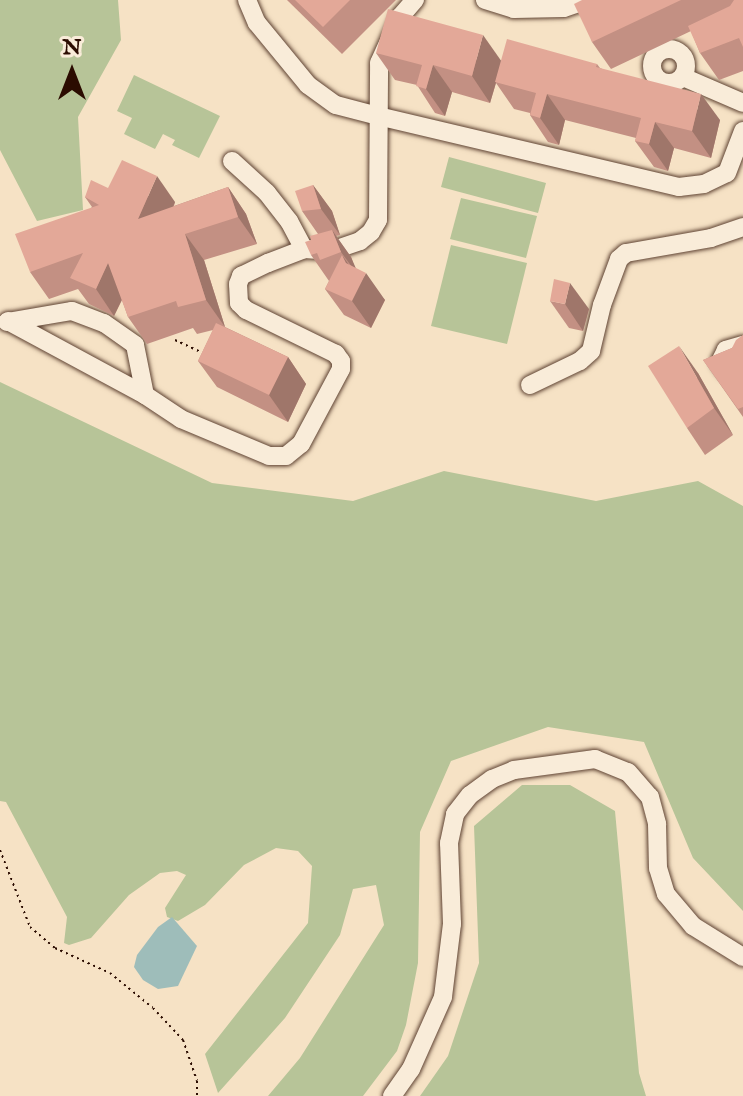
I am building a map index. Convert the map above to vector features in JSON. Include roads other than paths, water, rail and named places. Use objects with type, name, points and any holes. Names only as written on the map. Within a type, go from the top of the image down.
[{"type":"street","points":[[247,0],[257,23],[308,85],[336,105],[679,187],[704,184],[727,173],[743,131]]},
{"type":"street","points":[[4,322],[145,395],[181,419],[269,456],[286,456],[301,444],[341,369],[341,361],[336,354],[246,310],[237,295],[241,276],[304,249],[331,251],[360,241],[378,220],[379,63],[400,17],[415,0]]},
{"type":"street","points":[[485,0],[514,9],[564,8],[587,0]]},
{"type":"street","points":[[683,77],[686,50],[669,49],[658,53],[652,69],[658,78],[668,83],[683,77],[743,103]]},
{"type":"street","points":[[232,161],[267,193],[289,221],[304,249]]},
{"type":"street","points":[[530,385],[580,361],[591,351],[602,305],[619,259],[626,253],[742,230]]},
{"type":"street","points":[[4,322],[72,311],[104,323],[135,345],[145,395]]},
{"type":"street","points":[[743,345],[726,350],[720,362],[726,370],[743,366]]},
{"type":"street","points":[[392,1096],[411,1069],[443,997],[452,924],[449,843],[455,814],[470,795],[492,779],[514,770],[595,759],[628,772],[650,797],[657,824],[658,868],[666,894],[693,926],[743,957]]},
{"type":"water","points":[[172,917],[197,946],[178,986],[158,989],[143,980],[134,967],[137,955],[158,927]]}]
